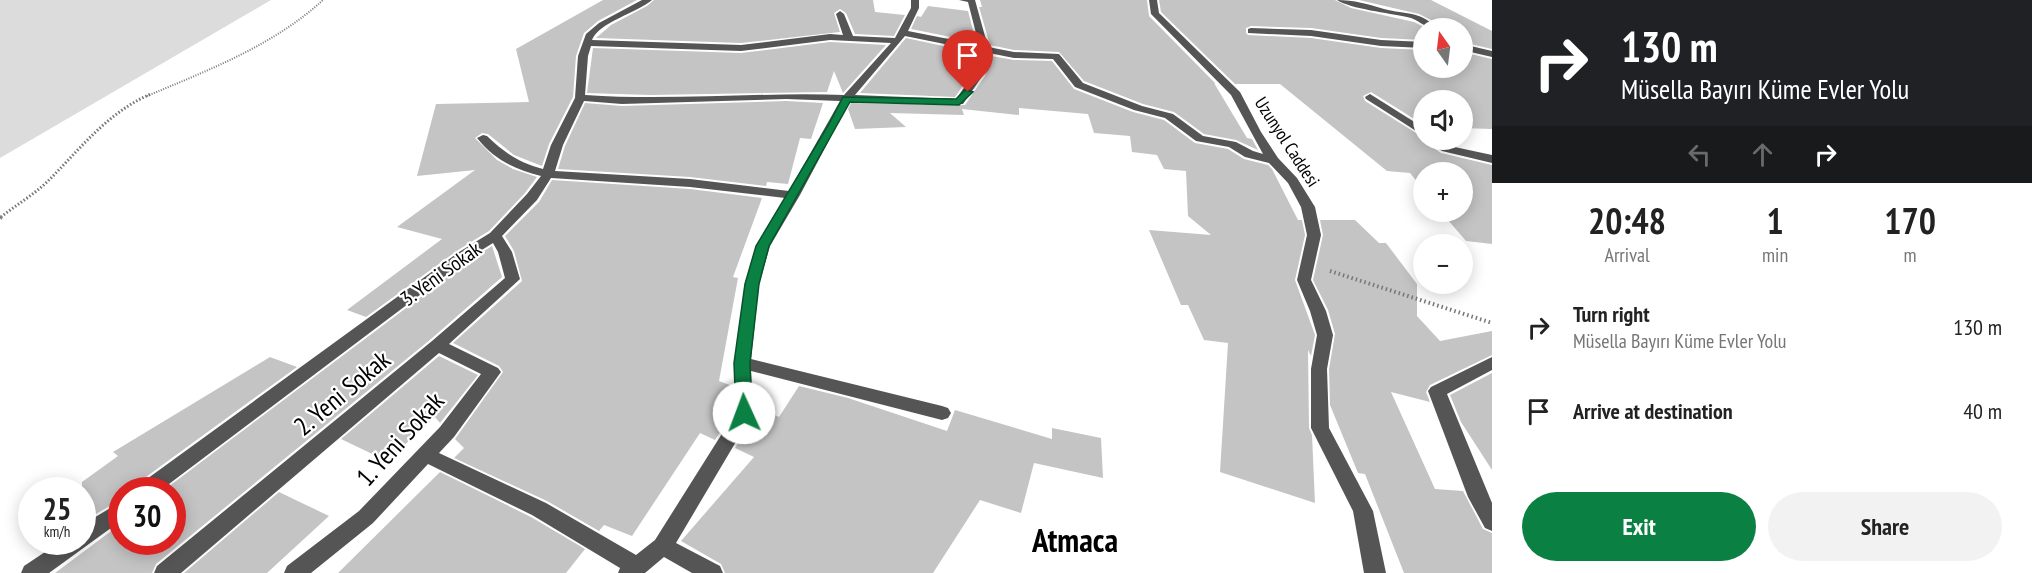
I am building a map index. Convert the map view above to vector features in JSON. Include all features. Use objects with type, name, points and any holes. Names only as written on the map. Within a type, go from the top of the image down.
[{"type":"street","points":[[648,0],[602,25],[590,34],[586,43],[741,48],[830,37],[899,37],[986,48],[1014,55],[1056,56],[1079,85],[1138,108],[1169,116],[1200,140],[1232,144],[1249,154],[1273,160]]},
{"type":"street","points":[[426,455],[539,509],[633,570],[663,546],[744,413],[742,363],[752,284],[763,246],[794,195],[846,99],[899,37],[915,9],[915,0]]},
{"type":"street","points":[[580,98],[622,101],[786,96],[959,102],[977,81],[985,59],[986,48],[971,0],[963,0]]},
{"type":"street","name":"Uzunyol Caddesi","points":[[1153,0],[1155,14],[1236,94],[1255,132],[1273,160],[1293,181],[1308,207],[1314,235],[1306,264]]},
{"type":"street","points":[[1341,0],[1364,2],[1385,12],[1412,15],[1417,18]]},
{"type":"street","points":[[840,14],[849,38]]},
{"type":"street","points":[[1251,31],[1311,33],[1413,44]]},
{"type":"street","name":"3. Yeni Sokak","points":[[165,477],[464,255],[495,236],[532,197],[548,174],[556,145],[580,98],[586,43]]},
{"type":"street","points":[[1473,50],[1492,54]]},
{"type":"street","points":[[1370,97],[1413,126]]},
{"type":"street","points":[[483,138],[502,158],[521,167],[548,174],[690,183],[794,195]]},
{"type":"street","points":[[1454,150],[1492,159]]},
{"type":"street","name":"2. Yeni Sokak","points":[[165,573],[438,345],[513,279],[505,252],[495,236]]},
{"type":"street","points":[[1306,264],[1304,280],[1318,311],[1325,335],[1319,369],[1320,428],[1363,511],[1375,573]]},
{"type":"street","name":"1. Yeni Sokak","points":[[295,573],[366,516],[426,455],[447,432],[492,372],[438,345]]},
{"type":"street","points":[[742,363],[942,413]]},
{"type":"street","points":[[1492,363],[1437,391],[1478,497],[1492,522]]},
{"type":"street","points":[[663,546],[712,573]]},
{"type":"street","points":[[32,573],[58,555]]},
{"type":"path","points":[[0,218],[46,182],[92,133],[137,100],[217,67],[300,21],[323,0]]},
{"type":"path","points":[[1306,264],[1492,322]]},
{"type":"shaded area","points":[[0,0],[271,0],[0,158]]},
{"type":"building","points":[[603,0],[637,0],[598,21],[584,33],[576,56],[573,97],[549,144],[542,166],[514,155],[488,134],[482,133],[475,138],[497,160],[513,169],[537,177],[525,193],[489,231],[458,250],[366,317],[347,310],[442,239],[397,227],[475,170],[417,176],[436,104],[529,102],[516,49]]},
{"type":"building","points":[[654,0],[873,0],[875,12],[905,15],[894,36],[855,34],[846,13],[840,9],[834,13],[840,32],[741,43],[596,38],[611,25]]},
{"type":"building","points":[[980,0],[1147,0],[1149,16],[1216,84],[1214,83],[1247,138],[1252,139],[1258,150],[1236,140],[1204,134],[1174,112],[1143,104],[1084,81],[1059,52],[1014,50],[990,45],[979,7],[982,7]]},
{"type":"building","points":[[1159,0],[1335,0],[1351,8],[1413,22],[1413,39],[1381,38],[1311,28],[1251,26],[1246,28],[1246,33],[1413,49],[1413,78],[1473,78],[1473,55],[1492,59],[1492,129],[1473,128],[1473,90],[1413,90],[1413,118],[1371,92],[1363,96],[1365,101],[1413,131],[1413,150],[1437,150],[1492,165],[1492,244],[1473,242],[1473,234],[1460,234],[1450,222],[1473,222],[1473,162],[1413,162],[1413,177],[1410,173],[1387,171],[1280,84],[1235,84],[1161,12]]},
{"type":"building","points":[[1359,0],[1431,0],[1466,18],[1427,18],[1419,14]]},
{"type":"building","points":[[928,6],[968,11],[976,42],[911,29],[917,16],[921,17]]},
{"type":"building","points":[[1473,21],[1492,31],[1492,49],[1473,45]]},
{"type":"building","points":[[906,38],[976,53],[971,74],[955,97],[860,93]]},
{"type":"building","points":[[830,42],[886,45],[843,93],[834,71],[827,92],[650,95],[587,93],[593,48],[741,53]]},
{"type":"building","points":[[991,56],[1014,60],[1052,61],[1074,89],[1133,112],[1164,120],[1195,143],[1228,149],[1244,159],[1268,165],[1272,169],[1298,220],[1302,220],[1305,235],[1295,280],[1315,335],[1311,356],[1308,350],[1309,428],[1312,435],[1315,503],[1220,472],[1228,343],[1204,340],[1188,305],[1181,305],[1149,230],[1211,235],[1188,216],[1186,171],[1164,169],[1157,155],[1132,152],[1130,136],[1094,133],[1088,114],[1019,108],[1019,115],[962,109],[964,115],[890,113],[906,127],[855,129],[848,109],[851,103],[965,105],[985,76]]},
{"type":"building","points":[[786,101],[823,103],[811,139],[800,138],[788,184],[767,182],[766,186],[690,177],[558,169],[565,146],[585,103],[622,106]]},
{"type":"building","points":[[552,180],[690,189],[762,198],[733,277],[738,278],[719,381],[732,386],[726,395],[732,398],[733,412],[715,440],[700,433],[632,536],[604,525],[599,531],[547,501],[454,458],[464,448],[455,439],[503,372],[499,366],[453,343],[522,281],[514,251],[505,236],[539,202]]},
{"type":"building","points":[[1320,220],[1355,220],[1379,243],[1386,243],[1413,279],[1413,294],[1417,294],[1417,316],[1440,341],[1492,331],[1492,355],[1430,385],[1426,392],[1430,402],[1391,392],[1435,489],[1463,491],[1483,529],[1492,533],[1492,573],[1404,573],[1365,474],[1358,473],[1330,405],[1329,369],[1335,334],[1328,310],[1313,280],[1323,235]]},
{"type":"building","points":[[492,246],[502,277],[431,339],[186,539],[186,477],[181,477],[470,260]]},
{"type":"building","points":[[439,356],[478,375],[440,423],[435,417],[387,461],[341,439]]},
{"type":"building","points":[[270,357],[297,367],[146,477],[108,477],[108,507],[96,514],[96,477],[89,477],[118,456],[113,452]]},
{"type":"building","points":[[1492,373],[1492,470],[1461,422],[1450,395]]},
{"type":"building","points":[[799,386],[848,398],[947,431],[955,410],[1052,439],[1052,428],[1101,438],[1103,478],[1034,463],[1021,513],[980,500],[933,573],[725,573],[721,564],[681,541],[754,457],[735,448],[755,414],[755,407],[779,417]]},
{"type":"building","points":[[440,472],[531,517],[585,549],[566,573],[338,573]]},
{"type":"building","points":[[279,492],[329,516],[267,573],[184,573]]},
{"type":"building","points":[[108,533],[108,555],[167,555],[156,564],[152,573],[55,573],[79,555],[96,555],[96,542]]},
{"type":"district","name":"Atmaca","points":[[1075,540]]},
{"type":"route","points":[[744,413],[742,363],[752,284],[763,246],[794,195],[846,99],[959,102],[968,92]]}]
